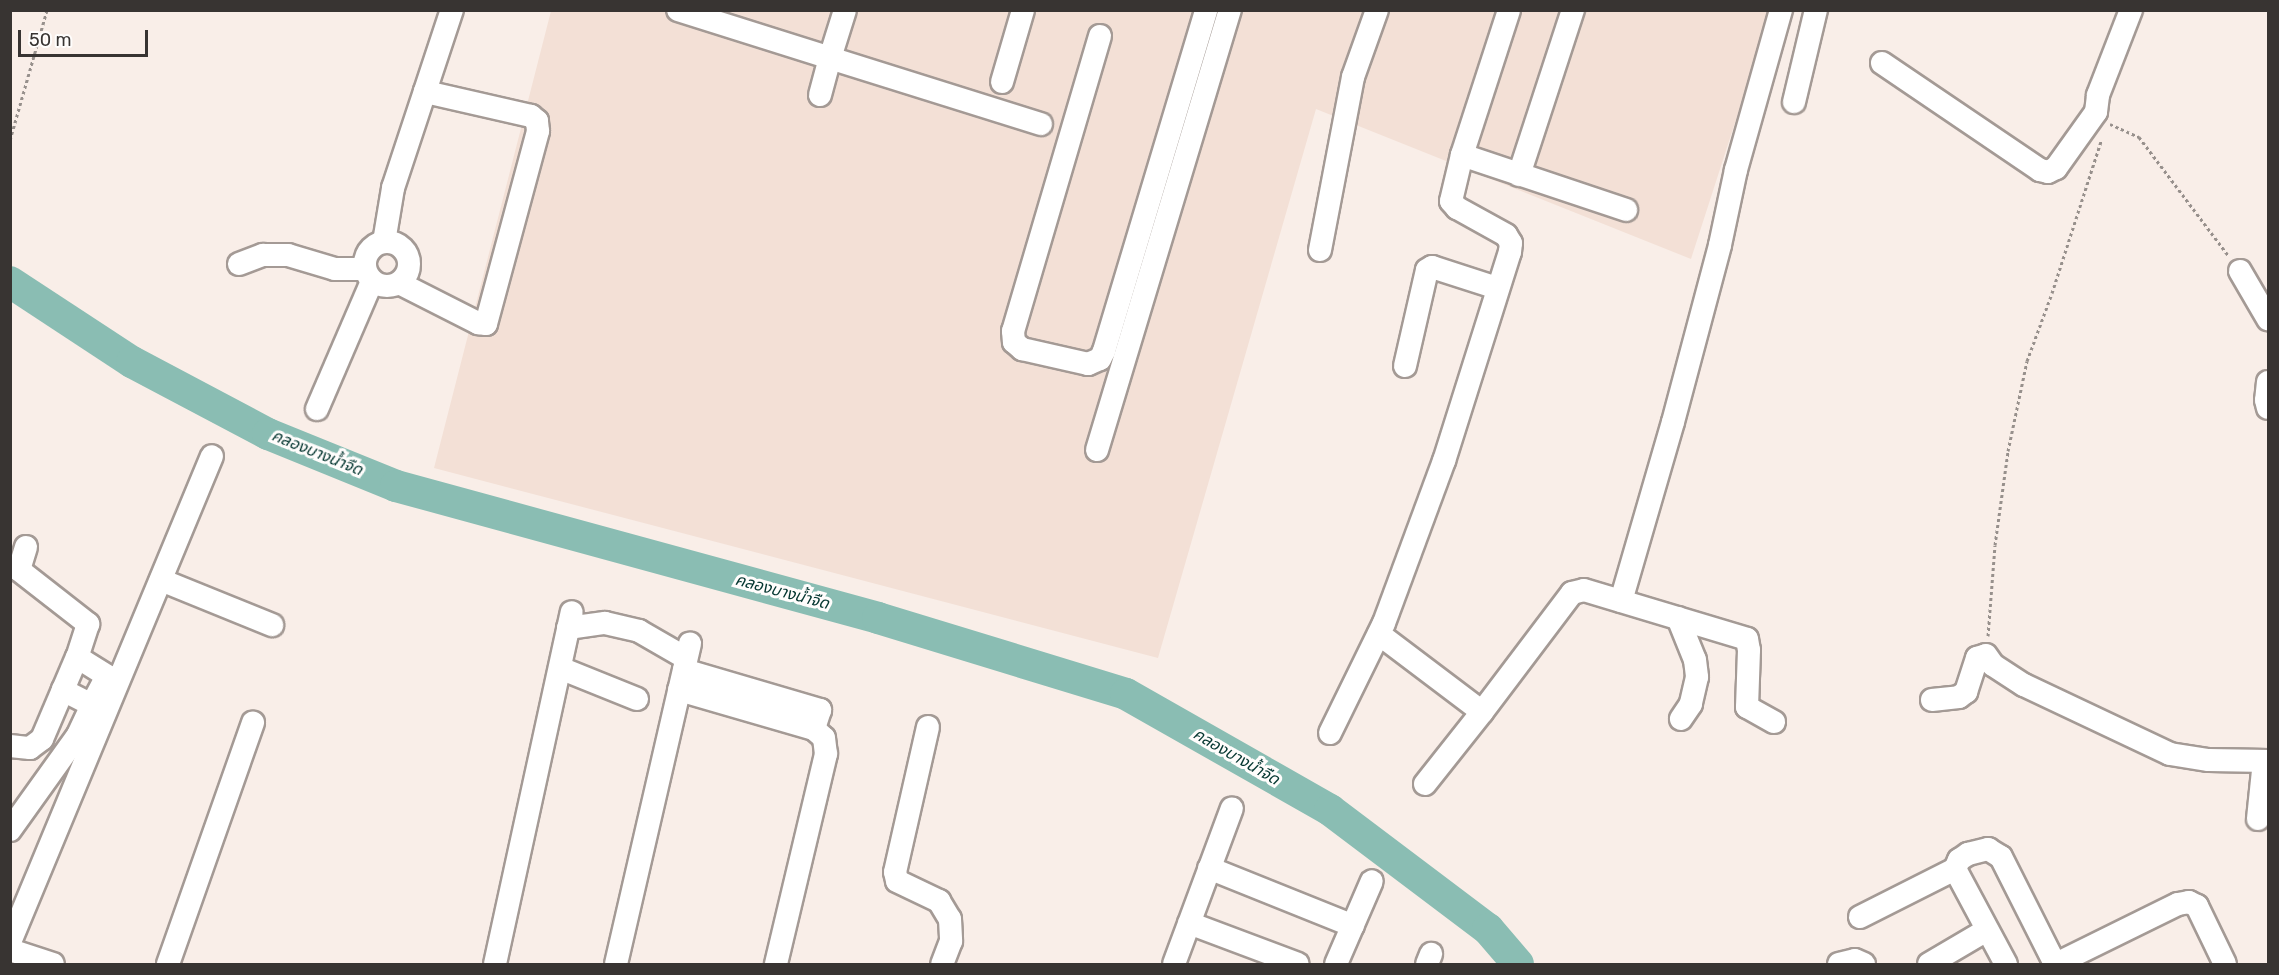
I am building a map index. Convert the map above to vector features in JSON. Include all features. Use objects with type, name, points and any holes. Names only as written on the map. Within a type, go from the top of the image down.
[{"type":"street","points":[[384,242],[393,188],[452,10]]},
{"type":"street","points":[[678,10],[1041,124]]},
{"type":"street","points":[[820,95],[845,10]]},
{"type":"street","points":[[1002,82],[1023,10]]},
{"type":"street","points":[[1100,36],[1013,331],[1014,342],[1023,349],[1088,364],[1100,359],[1104,351],[1206,10]]},
{"type":"street","points":[[1097,450],[1230,10]]},
{"type":"street","points":[[1320,250],[1353,78],[1377,10]]},
{"type":"street","points":[[1330,733],[1379,634],[1444,461],[1511,243],[1506,235],[1456,208],[1451,201],[1462,155],[1509,10]]},
{"type":"street","points":[[1519,175],[1573,10]]},
{"type":"street","points":[[1621,601],[1676,411],[1720,245],[1736,170],[1781,10]]},
{"type":"street","points":[[1794,102],[1816,10]]},
{"type":"street","points":[[1882,63],[2040,170],[2048,172],[2056,168],[2101,118],[2098,95],[2131,10]]},
{"type":"street","points":[[239,264],[263,255],[288,255],[335,269],[369,275],[385,286],[399,283],[478,323],[486,324],[538,131],[537,121],[531,116],[425,92]]},
{"type":"street","points":[[1462,155],[1626,210]]},
{"type":"street","points":[[317,409],[369,275],[365,262],[371,248],[384,242],[397,244],[406,254],[407,273],[399,283]]},
{"type":"street","points":[[1406,366],[1427,270],[1432,267],[1497,288]]},
{"type":"street","points":[[2240,271],[2268,319]]},
{"type":"street","points":[[2268,382],[2266,400],[2268,408]]},
{"type":"street","points":[[10,942],[212,456]]},
{"type":"street","points":[[10,746],[30,748],[42,739],[78,657],[88,624],[19,570],[26,548]]},
{"type":"street","points":[[161,580],[272,625]]},
{"type":"street","points":[[1425,784],[1572,593],[1584,590],[1747,639],[1749,650],[1747,707],[1774,722]]},
{"type":"street","points":[[1678,618],[1695,660],[1697,676],[1691,704],[1681,719]]},
{"type":"street","points":[[495,964],[570,620],[605,623],[639,631],[685,666],[820,710],[814,729],[824,738],[826,754],[776,964]]},
{"type":"street","points":[[1379,634],[1482,712]]},
{"type":"street","points":[[1932,700],[1959,697],[1966,692],[1977,658],[1986,655],[1993,665],[2024,686],[2170,754],[2209,760],[2266,761],[2258,819]]},
{"type":"street","points":[[10,830],[78,735],[107,676],[78,657]]},
{"type":"street","points":[[616,964],[685,666]]},
{"type":"street","points":[[560,668],[637,699]]},
{"type":"street","points":[[63,690],[92,705]]},
{"type":"street","points":[[168,964],[253,722]]},
{"type":"street","points":[[928,727],[895,872],[897,881],[939,901],[950,919],[951,941],[942,964]]},
{"type":"street","points":[[1174,964],[1232,808]]},
{"type":"street","points":[[1860,917],[1955,869],[1959,860],[1979,850],[1988,849],[2001,857],[2055,964],[2178,904],[2189,902],[2197,906],[2226,964]]},
{"type":"street","points":[[1209,868],[1353,926]]},
{"type":"street","points":[[1955,869],[2006,964]]},
{"type":"street","points":[[1336,964],[1372,881]]},
{"type":"street","points":[[1190,922],[1298,964]]},
{"type":"street","points":[[1929,964],[1988,930]]},
{"type":"street","points":[[10,950],[53,964]]},
{"type":"street","points":[[1839,964],[1855,960],[1864,964]]},
{"type":"path","points":[[10,140],[47,10]]},
{"type":"path","points":[[1986,655],[1995,544],[2008,451],[2027,361],[2052,293],[2101,118],[2139,137],[2240,271]]},
{"type":"shaded area","points":[[551,11],[1771,11],[1691,259],[1316,109],[1158,658],[434,468]]},
{"type":"waterway","name":"คลองบางน้ำจืด","points":[[10,282],[132,362],[268,434],[396,486],[878,618],[1126,694],[1330,810],[1488,929],[1518,964]]}]
